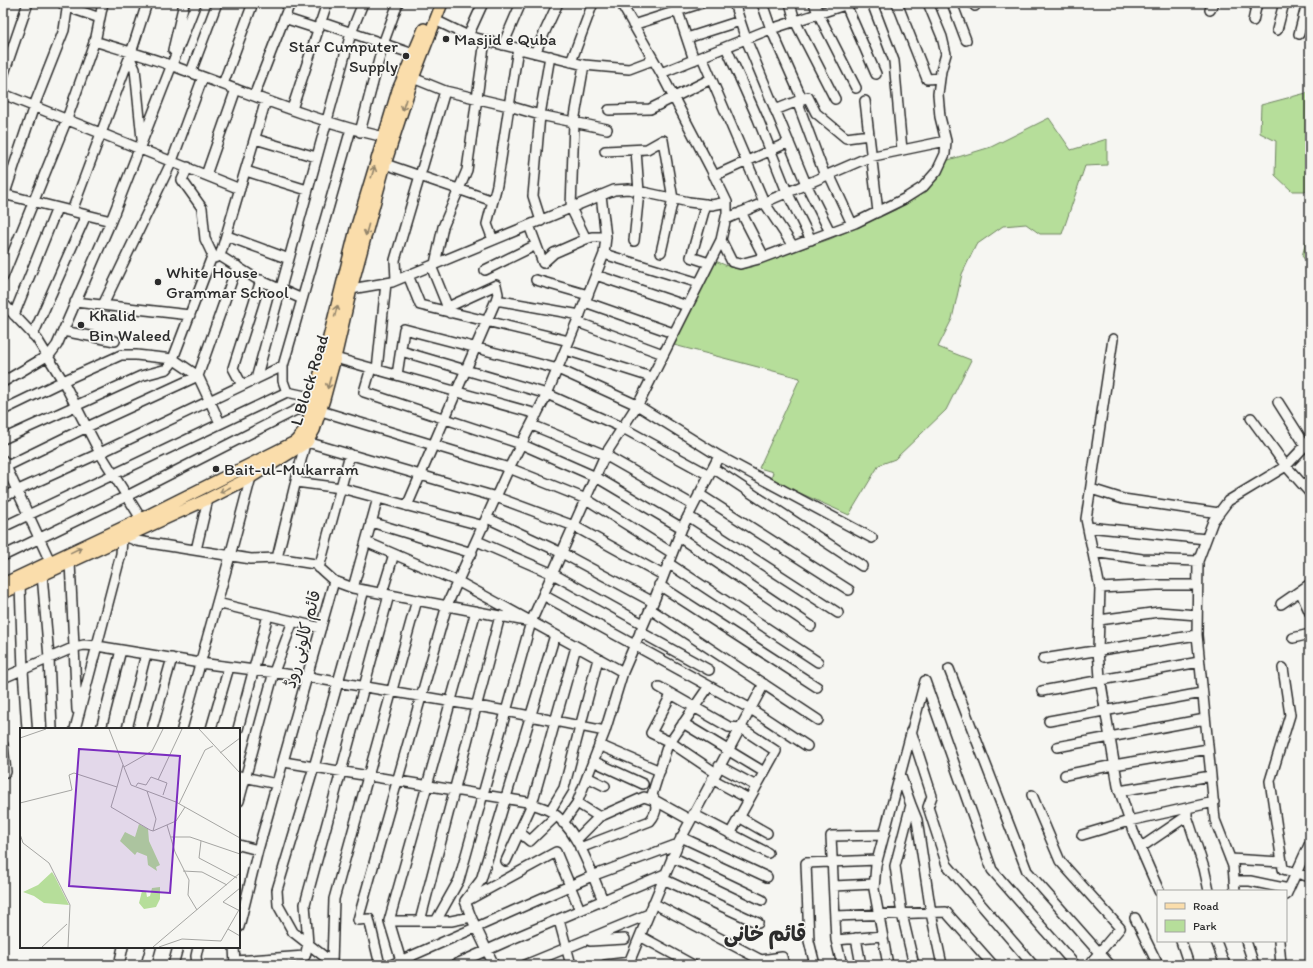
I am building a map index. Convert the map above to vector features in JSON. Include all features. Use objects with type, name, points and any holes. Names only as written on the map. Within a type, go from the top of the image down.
[{"type":"main road","name":"L Block Road","points":[[144,523],[208,499],[251,477],[306,443],[335,358],[351,289],[385,164],[413,78],[417,55],[435,3]]},
{"type":"main road","name":"L Block Road","points":[[3,593],[42,574],[52,566],[70,562],[121,536],[295,442],[302,434],[316,411],[315,398],[356,229],[398,90],[435,20],[442,3]]},
{"type":"main road","name":"L Block Road","points":[[3,584],[52,566],[121,536]]},
{"type":"street","points":[[3,76],[28,3]]},
{"type":"street","points":[[3,277],[67,119],[94,41],[103,3]]},
{"type":"street","points":[[72,211],[130,55],[147,3]]},
{"type":"street","points":[[171,65],[184,3]]},
{"type":"street","points":[[3,382],[47,357],[57,345],[111,221],[196,3]]},
{"type":"street","points":[[191,72],[217,3]]},
{"type":"street","points":[[223,84],[253,3]]},
{"type":"street","points":[[254,96],[290,3]]},
{"type":"street","points":[[292,109],[327,3]]},
{"type":"street","points":[[256,378],[351,33],[363,3]]},
{"type":"street","points":[[360,132],[383,44],[398,3]]},
{"type":"street","points":[[468,36],[483,3]]},
{"type":"street","points":[[503,45],[521,3]]},
{"type":"street","points":[[535,53],[558,3]]},
{"type":"street","points":[[571,62],[593,3]]},
{"type":"street","points":[[436,921],[459,880],[531,622],[606,455],[637,405],[709,264],[721,240],[726,219],[727,202],[661,73],[622,3]]},
{"type":"street","points":[[634,26],[676,7],[702,3]]},
{"type":"street","points":[[734,3],[746,39],[806,184],[830,232]]},
{"type":"street","points":[[762,3],[827,175],[852,224]]},
{"type":"street","points":[[790,3],[795,21],[835,99]]},
{"type":"street","points":[[814,3],[856,88]]},
{"type":"street","points":[[872,3],[894,61],[902,150]]},
{"type":"street","points":[[897,3],[927,79],[940,78]]},
{"type":"street","points":[[721,240],[732,262],[740,264],[764,257],[852,224],[878,212],[904,199],[923,187],[937,171],[945,154],[946,141],[940,117],[938,94],[946,54],[942,37],[928,3]]},
{"type":"street","points":[[952,3],[966,40]]},
{"type":"street","points":[[1253,20],[1258,3]]},
{"type":"street","points":[[1277,30],[1284,3]]},
{"type":"street","points":[[1299,34],[1307,3]]},
{"type":"street","points":[[100,18],[66,4],[64,30],[34,106],[3,196],[111,221]]},
{"type":"street","points":[[661,73],[836,5],[849,4],[876,74]]},
{"type":"street","points":[[676,7],[687,38],[711,79],[764,202],[793,246]]},
{"type":"street","points":[[284,18],[351,33],[417,55]]},
{"type":"street","points":[[435,20],[468,36],[584,65],[629,69],[653,60]]},
{"type":"street","points":[[687,38],[740,21]]},
{"type":"street","points":[[449,310],[433,265],[443,227],[467,170],[485,40]]},
{"type":"street","points":[[94,41],[130,55],[171,65],[254,96],[350,129],[384,137]]},
{"type":"street","points":[[726,47],[771,150],[787,192],[811,240]]},
{"type":"street","points":[[493,240],[487,224],[496,185],[518,48]]},
{"type":"street","points":[[130,55],[134,70],[140,144]]},
{"type":"street","points":[[541,220],[533,196],[540,115],[550,56]]},
{"type":"street","points":[[584,65],[574,122],[571,208],[586,239]]},
{"type":"street","points":[[103,305],[172,161],[203,77]]},
{"type":"street","points":[[413,78],[445,91],[540,115],[607,129]]},
{"type":"street","points":[[609,110],[650,109],[711,79]]},
{"type":"street","points":[[206,175],[236,89]]},
{"type":"street","points":[[445,91],[395,260],[374,369],[364,392],[521,444],[596,477],[681,533],[811,626]]},
{"type":"street","points":[[3,94],[101,133],[140,144],[172,161],[240,189]]},
{"type":"street","points":[[775,110],[808,97],[816,113],[846,138],[869,135]]},
{"type":"street","points":[[3,439],[141,376],[167,369],[171,364],[211,259],[217,257],[226,236],[266,100]]},
{"type":"street","points":[[865,101],[878,212]]},
{"type":"street","points":[[287,392],[283,381],[283,366],[350,129]]},
{"type":"street","points":[[255,139],[316,157]]},
{"type":"street","points":[[604,151],[647,149],[664,140],[673,199],[661,252]]},
{"type":"street","points":[[726,219],[872,156],[946,141]]},
{"type":"street","points":[[714,176],[789,142]]},
{"type":"street","points":[[634,241],[639,192],[636,150]]},
{"type":"street","points":[[385,164],[492,201]]},
{"type":"street","points":[[188,168],[182,180],[202,208],[205,239],[217,257],[302,299]]},
{"type":"street","points":[[246,171],[307,190]]},
{"type":"street","points":[[351,289],[391,282],[614,190],[629,189],[673,199],[712,205],[727,202]]},
{"type":"street","points":[[380,965],[369,919],[358,920],[447,605],[459,582],[509,468],[547,394],[604,254],[606,237],[601,195]]},
{"type":"street","points":[[706,204],[691,257],[709,264]]},
{"type":"street","points":[[14,315],[57,208]]},
{"type":"street","points":[[741,212],[764,257]]},
{"type":"street","points":[[33,335],[86,214]]},
{"type":"street","points":[[529,225],[543,263],[554,253],[586,239],[592,237],[606,237]]},
{"type":"street","points":[[226,236],[289,259]]},
{"type":"street","points":[[485,270],[536,245]]},
{"type":"street","points":[[604,254],[699,283]]},
{"type":"street","points":[[52,566],[4,465],[198,376],[237,266]]},
{"type":"street","points":[[408,275],[420,305],[449,310],[486,321],[569,341]]},
{"type":"street","points":[[596,275],[687,306]]},
{"type":"street","points":[[242,385],[233,368],[261,280]]},
{"type":"street","points":[[536,280],[587,298],[673,333]]},
{"type":"street","points":[[407,506],[496,300],[498,294],[496,285],[449,310]]},
{"type":"street","points":[[496,300],[579,318],[662,354]]},
{"type":"street","points":[[75,302],[190,315]]},
{"type":"street","points":[[3,303],[37,339],[63,381],[100,453],[144,523]]},
{"type":"street","points":[[397,375],[404,329],[558,369],[637,405],[719,456],[872,538]]},
{"type":"street","points":[[63,331],[115,341]]},
{"type":"street","points":[[1113,339],[1086,519],[1100,588],[1098,650],[1100,680],[1119,791],[1140,848],[1159,890]]},
{"type":"street","points":[[566,350],[651,377]]},
{"type":"street","points":[[401,351],[547,394],[623,428],[711,472],[862,566]]},
{"type":"street","points":[[3,410],[121,355],[136,355],[173,359],[198,376],[220,423]]},
{"type":"street","points":[[335,358],[537,414]]},
{"type":"street","points":[[3,497],[100,453],[283,366]]},
{"type":"street","points":[[3,527],[287,392],[315,398]]},
{"type":"street","points":[[1235,890],[1233,866],[1218,828],[1211,776],[1197,635],[1198,561],[1213,521],[1228,501],[1286,466],[1308,446],[1278,402]]},
{"type":"street","points":[[3,556],[127,496],[296,410],[316,411],[509,468],[586,499],[672,553]]},
{"type":"street","points":[[1252,418],[1286,466],[1310,493]]},
{"type":"street","points":[[532,425],[606,455],[693,505]]},
{"type":"street","points":[[277,558],[306,443],[350,454],[496,497],[574,526],[663,575]]},
{"type":"street","points":[[319,568],[350,454]]},
{"type":"street","points":[[564,823],[577,803],[605,731],[623,672],[672,553],[693,505],[719,456]]},
{"type":"street","points":[[182,728],[251,477]]},
{"type":"street","points":[[296,482],[341,488],[407,506],[485,522],[562,553],[651,606],[818,720]]},
{"type":"street","points":[[1091,489],[1123,499],[1219,513]]},
{"type":"street","points":[[700,494],[849,590]]},
{"type":"street","points":[[353,588],[378,498]]},
{"type":"street","points":[[196,550],[208,499]]},
{"type":"street","points":[[688,516],[838,613]]},
{"type":"street","points":[[371,522],[472,553]]},
{"type":"street","points":[[1088,527],[1206,539]]},
{"type":"street","points":[[75,728],[121,554],[121,536]]},
{"type":"street","name":"قائم کالونی روڈ","points":[[121,536],[137,541],[230,556],[252,559],[277,558],[315,564],[334,581],[258,850],[240,923]]},
{"type":"street","points":[[477,541],[553,574],[709,670]]},
{"type":"street","points":[[366,542],[459,582],[623,672]]},
{"type":"street","points":[[1093,552],[1142,559],[1198,561]]},
{"type":"street","points":[[234,948],[235,963],[305,956],[308,944],[305,904],[365,688],[394,554]]},
{"type":"street","points":[[70,562],[75,647],[77,719]]},
{"type":"street","points":[[668,563],[818,662]]},
{"type":"street","points":[[42,574],[49,658],[52,728]]},
{"type":"street","points":[[334,581],[353,588],[531,622]]},
{"type":"street","points":[[1280,604],[1310,584]]},
{"type":"street","points":[[20,585],[27,728]]},
{"type":"street","points":[[659,585],[817,687]]},
{"type":"street","points":[[1100,588],[1157,585],[1197,585]]},
{"type":"street","points":[[332,964],[293,932],[278,905],[277,890],[314,767],[364,590]]},
{"type":"street","points":[[1300,591],[1310,613]]},
{"type":"street","points":[[543,595],[751,709],[807,746]]},
{"type":"street","points":[[332,964],[334,899],[417,600]]},
{"type":"street","points":[[217,603],[321,628]]},
{"type":"street","points":[[401,961],[389,921],[476,611]]},
{"type":"street","points":[[1099,620],[1159,612],[1197,615]]},
{"type":"street","points":[[238,728],[268,615]]},
{"type":"street","points":[[420,921],[500,616]]},
{"type":"street","points":[[240,793],[242,777],[274,672],[293,621]]},
{"type":"street","points":[[1293,638],[1310,634]]},
{"type":"street","points":[[465,901],[481,880],[555,635]]},
{"type":"street","points":[[1044,659],[1197,635]]},
{"type":"street","points":[[3,678],[75,647],[84,645],[97,646],[200,663],[308,677],[506,711],[605,731]]},
{"type":"street","points":[[506,861],[532,804],[576,647]]},
{"type":"street","points":[[101,728],[121,650]]},
{"type":"street","points":[[127,728],[146,654]]},
{"type":"street","points":[[152,728],[172,658]]},
{"type":"street","points":[[519,832],[530,841],[553,814],[564,788],[598,659]]},
{"type":"street","points":[[1042,691],[1199,662]]},
{"type":"street","points":[[211,728],[228,667]]},
{"type":"street","points":[[1283,668],[1290,715],[1270,781],[1283,869],[1310,877]]},
{"type":"street","points":[[949,669],[1027,871],[1110,965]]},
{"type":"street","points":[[888,965],[878,915],[874,884],[877,860],[925,681],[992,870],[1076,965]]},
{"type":"street","points":[[605,965],[629,963],[672,856],[764,684]]},
{"type":"street","points":[[578,844],[650,821],[655,816],[656,801],[652,795],[670,742],[709,686]]},
{"type":"street","points":[[659,687],[729,727],[740,728],[776,751],[730,834]]},
{"type":"street","points":[[1049,721],[1202,693]]},
{"type":"street","points":[[671,695],[650,733],[670,742],[716,773],[749,799]]},
{"type":"street","points":[[1057,747],[1205,719]]},
{"type":"street","points":[[683,723],[764,772]]},
{"type":"street","points":[[911,731],[932,796],[928,807],[947,864],[1033,965]]},
{"type":"street","points":[[3,745],[6,772]]},
{"type":"street","points":[[600,745],[660,771]]},
{"type":"street","points":[[1065,775],[1208,749]]},
{"type":"street","points":[[593,761],[643,784]]},
{"type":"street","points":[[284,762],[482,794],[532,804],[553,814],[564,823],[578,844],[602,900]]},
{"type":"street","points":[[716,773],[756,786]]},
{"type":"street","points":[[900,774],[917,820],[931,912],[942,965]]},
{"type":"street","points":[[1119,791],[1211,776]]},
{"type":"street","points":[[242,777],[277,784]]},
{"type":"street","points":[[587,777],[605,786]]},
{"type":"street","points":[[1032,795],[1060,861],[1120,928],[1089,965]]},
{"type":"street","points":[[578,844],[601,816],[644,797],[730,834],[768,853]]},
{"type":"street","points":[[1082,835],[1130,820],[1187,812],[1214,802]]},
{"type":"street","points":[[577,803],[598,816],[601,816]]},
{"type":"street","points":[[911,805],[895,866],[902,914],[914,965]]},
{"type":"street","points":[[1140,848],[1187,812]]},
{"type":"street","points":[[1187,812],[1204,868],[1209,890]]},
{"type":"street","points":[[739,817],[767,833]]},
{"type":"street","points":[[842,965],[836,940],[831,836],[884,835]]},
{"type":"street","points":[[391,965],[570,885],[680,841],[767,877]]},
{"type":"street","points":[[1287,892],[1296,872],[1307,858],[1310,843]]},
{"type":"street","points":[[240,845],[258,850]]},
{"type":"street","points":[[465,901],[556,852],[580,910]]},
{"type":"street","points":[[672,856],[762,900]]},
{"type":"street","points":[[1230,859],[1282,862]]},
{"type":"street","points":[[815,965],[809,941],[806,863],[877,860]]},
{"type":"street","points":[[454,965],[602,900],[664,877],[758,923]]},
{"type":"street","points":[[1234,881],[1250,881],[1280,890]]},
{"type":"street","points":[[834,886],[874,884]]},
{"type":"street","points":[[465,901],[494,965]]},
{"type":"street","points":[[653,903],[761,960],[782,957],[784,965]]},
{"type":"street","points":[[836,916],[946,912],[993,965]]},
{"type":"street","points":[[525,965],[649,914]]},
{"type":"street","points":[[389,921],[451,921],[471,917]]},
{"type":"street","points":[[1136,918],[1158,965]]},
{"type":"street","points":[[559,920],[571,965]]},
{"type":"street","points":[[640,936],[693,965]]},
{"type":"street","points":[[836,940],[882,936]]},
{"type":"street","points":[[583,941],[625,938]]},
{"type":"street","points":[[856,938],[861,965]]},
{"type":"street","points":[[1181,942],[1188,965]]},
{"type":"street","points":[[1216,942],[1225,965]]},
{"type":"street","points":[[1246,942],[1254,965]]},
{"type":"street","points":[[1279,942],[1281,965]]},
{"type":"street","points":[[119,965],[123,948]]},
{"type":"street","points":[[146,965],[151,948]]},
{"type":"street","points":[[173,965],[178,948]]},
{"type":"street","points":[[197,965],[196,956],[198,948]]},
{"type":"green space","points":[[1310,92],[1310,191],[1292,191],[1275,175],[1276,141],[1260,133],[1261,105]]},
{"type":"green space","points":[[1049,118],[1071,150],[1107,139],[1107,165],[1085,166],[1062,234],[1040,234],[1026,224],[1003,226],[976,245],[962,274],[952,319],[938,347],[971,360],[946,410],[895,459],[879,465],[849,515],[771,480],[773,472],[759,468],[800,378],[674,345],[713,260],[730,267],[742,269],[830,239],[895,210],[928,190],[945,161],[991,147]]},
{"type":"green space","points":[[1310,228],[1310,266],[1302,256]]},
{"type":"place","name":"Masjid e Quba","points":[[446,39]]},
{"type":"place","name":"Star Cumputer Supply","points":[[406,56]]},
{"type":"place","name":"White House Grammar School","points":[[158,282]]},
{"type":"place","name":"Khalid Bin Waleed","points":[[81,325]]},
{"type":"place","name":"Bait-ul-Mukarram","points":[[216,469]]},
{"type":"district","name":"قائم خانى","points":[[765,933]]}]
